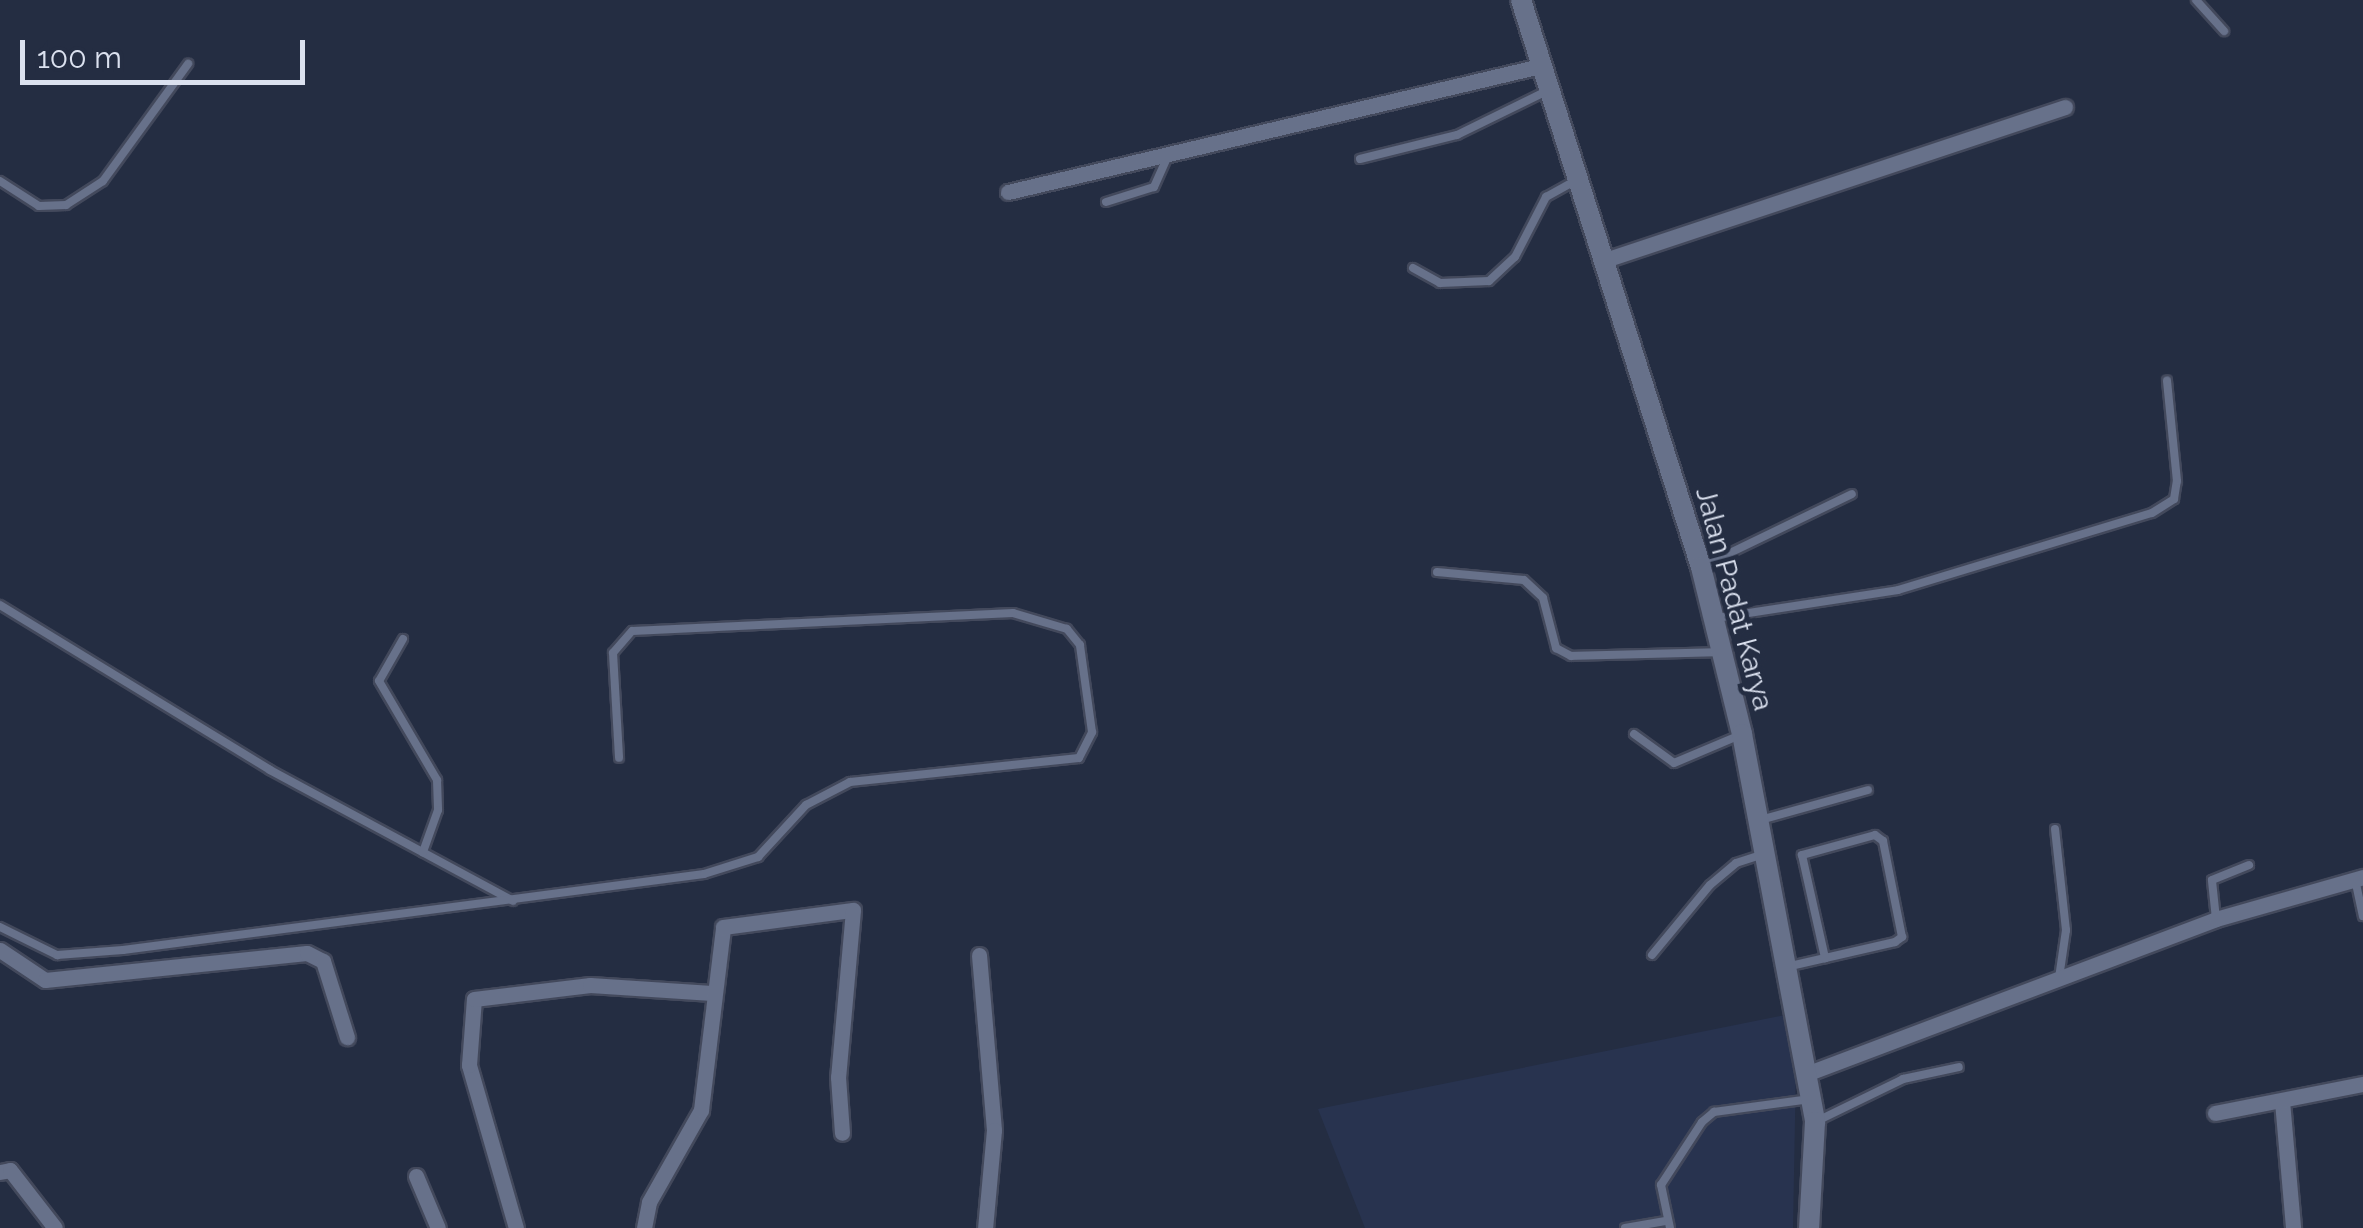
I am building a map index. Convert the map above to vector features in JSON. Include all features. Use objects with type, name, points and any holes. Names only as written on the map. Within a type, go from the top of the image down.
[{"type":"street","name":"Jalan Padat Karya","points":[[1522,0],[1700,567],[1742,734],[1760,820],[1781,968],[1815,1122],[1808,1228]]},
{"type":"street","points":[[1008,192],[1167,158],[1540,66]]},
{"type":"street","points":[[1602,261],[2065,107]]},
{"type":"street","points":[[1806,1074],[2058,982],[2216,919],[2359,878]]},
{"type":"street","points":[[644,1228],[649,1202],[701,1110],[712,993],[723,927],[853,910],[838,1076],[842,1133]]},
{"type":"street","points":[[0,950],[45,980],[307,953],[323,961],[347,1037]]},
{"type":"street","points":[[978,955],[994,1130],[985,1228]]},
{"type":"street","points":[[516,1228],[469,1065],[474,999],[590,985],[712,993]]},
{"type":"street","points":[[2216,1113],[2363,1084]]},
{"type":"street","points":[[2282,1101],[2294,1228]]},
{"type":"street","points":[[0,1172],[10,1170],[55,1228]]},
{"type":"street","points":[[416,1176],[438,1228]]},
{"type":"lane","points":[[2196,0],[2224,32]]},
{"type":"lane","points":[[0,181],[40,206],[66,205],[102,181],[188,64]]},
{"type":"lane","points":[[1360,159],[1458,135],[1549,90]]},
{"type":"lane","points":[[1106,202],[1154,187],[1167,158]]},
{"type":"lane","points":[[1413,268],[1440,283],[1488,281],[1514,257],[1546,198],[1577,180]]},
{"type":"lane","points":[[1712,619],[1898,590],[2152,513],[2174,499],[2177,481],[2168,380]]},
{"type":"lane","points":[[1700,567],[1852,494]]},
{"type":"lane","points":[[1437,572],[1524,580],[1543,598],[1556,648],[1571,656],[1722,652]]},
{"type":"lane","points":[[0,605],[270,770],[513,901]]},
{"type":"lane","points":[[0,928],[57,955],[513,901],[704,874],[758,856],[806,805],[850,782],[1079,758],[1092,732],[1080,645],[1067,629],[1013,612],[632,631],[614,654],[619,758]]},
{"type":"lane","points":[[403,639],[379,681],[437,780],[438,810],[423,852]]},
{"type":"lane","points":[[1634,734],[1674,763],[1742,734]]},
{"type":"lane","points":[[1760,820],[1868,790]]},
{"type":"lane","points":[[2055,829],[2066,930],[2058,982]]},
{"type":"lane","points":[[1781,968],[1825,958],[1902,937],[1875,835],[1802,855],[1825,958]]},
{"type":"lane","points":[[1652,954],[1710,885],[1736,863],[1765,854]]},
{"type":"lane","points":[[2216,919],[2210,884],[2249,865]]},
{"type":"lane","points":[[2359,878],[2363,916]]},
{"type":"lane","points":[[1815,1122],[1852,1109],[1882,1087],[1959,1067]]},
{"type":"lane","points":[[1625,1228],[1668,1224],[1661,1185],[1714,1112],[1810,1100]]},
{"type":"shaded area","points":[[1785,1015],[1796,1064],[1793,1228],[1365,1228],[1318,1109]]}]
